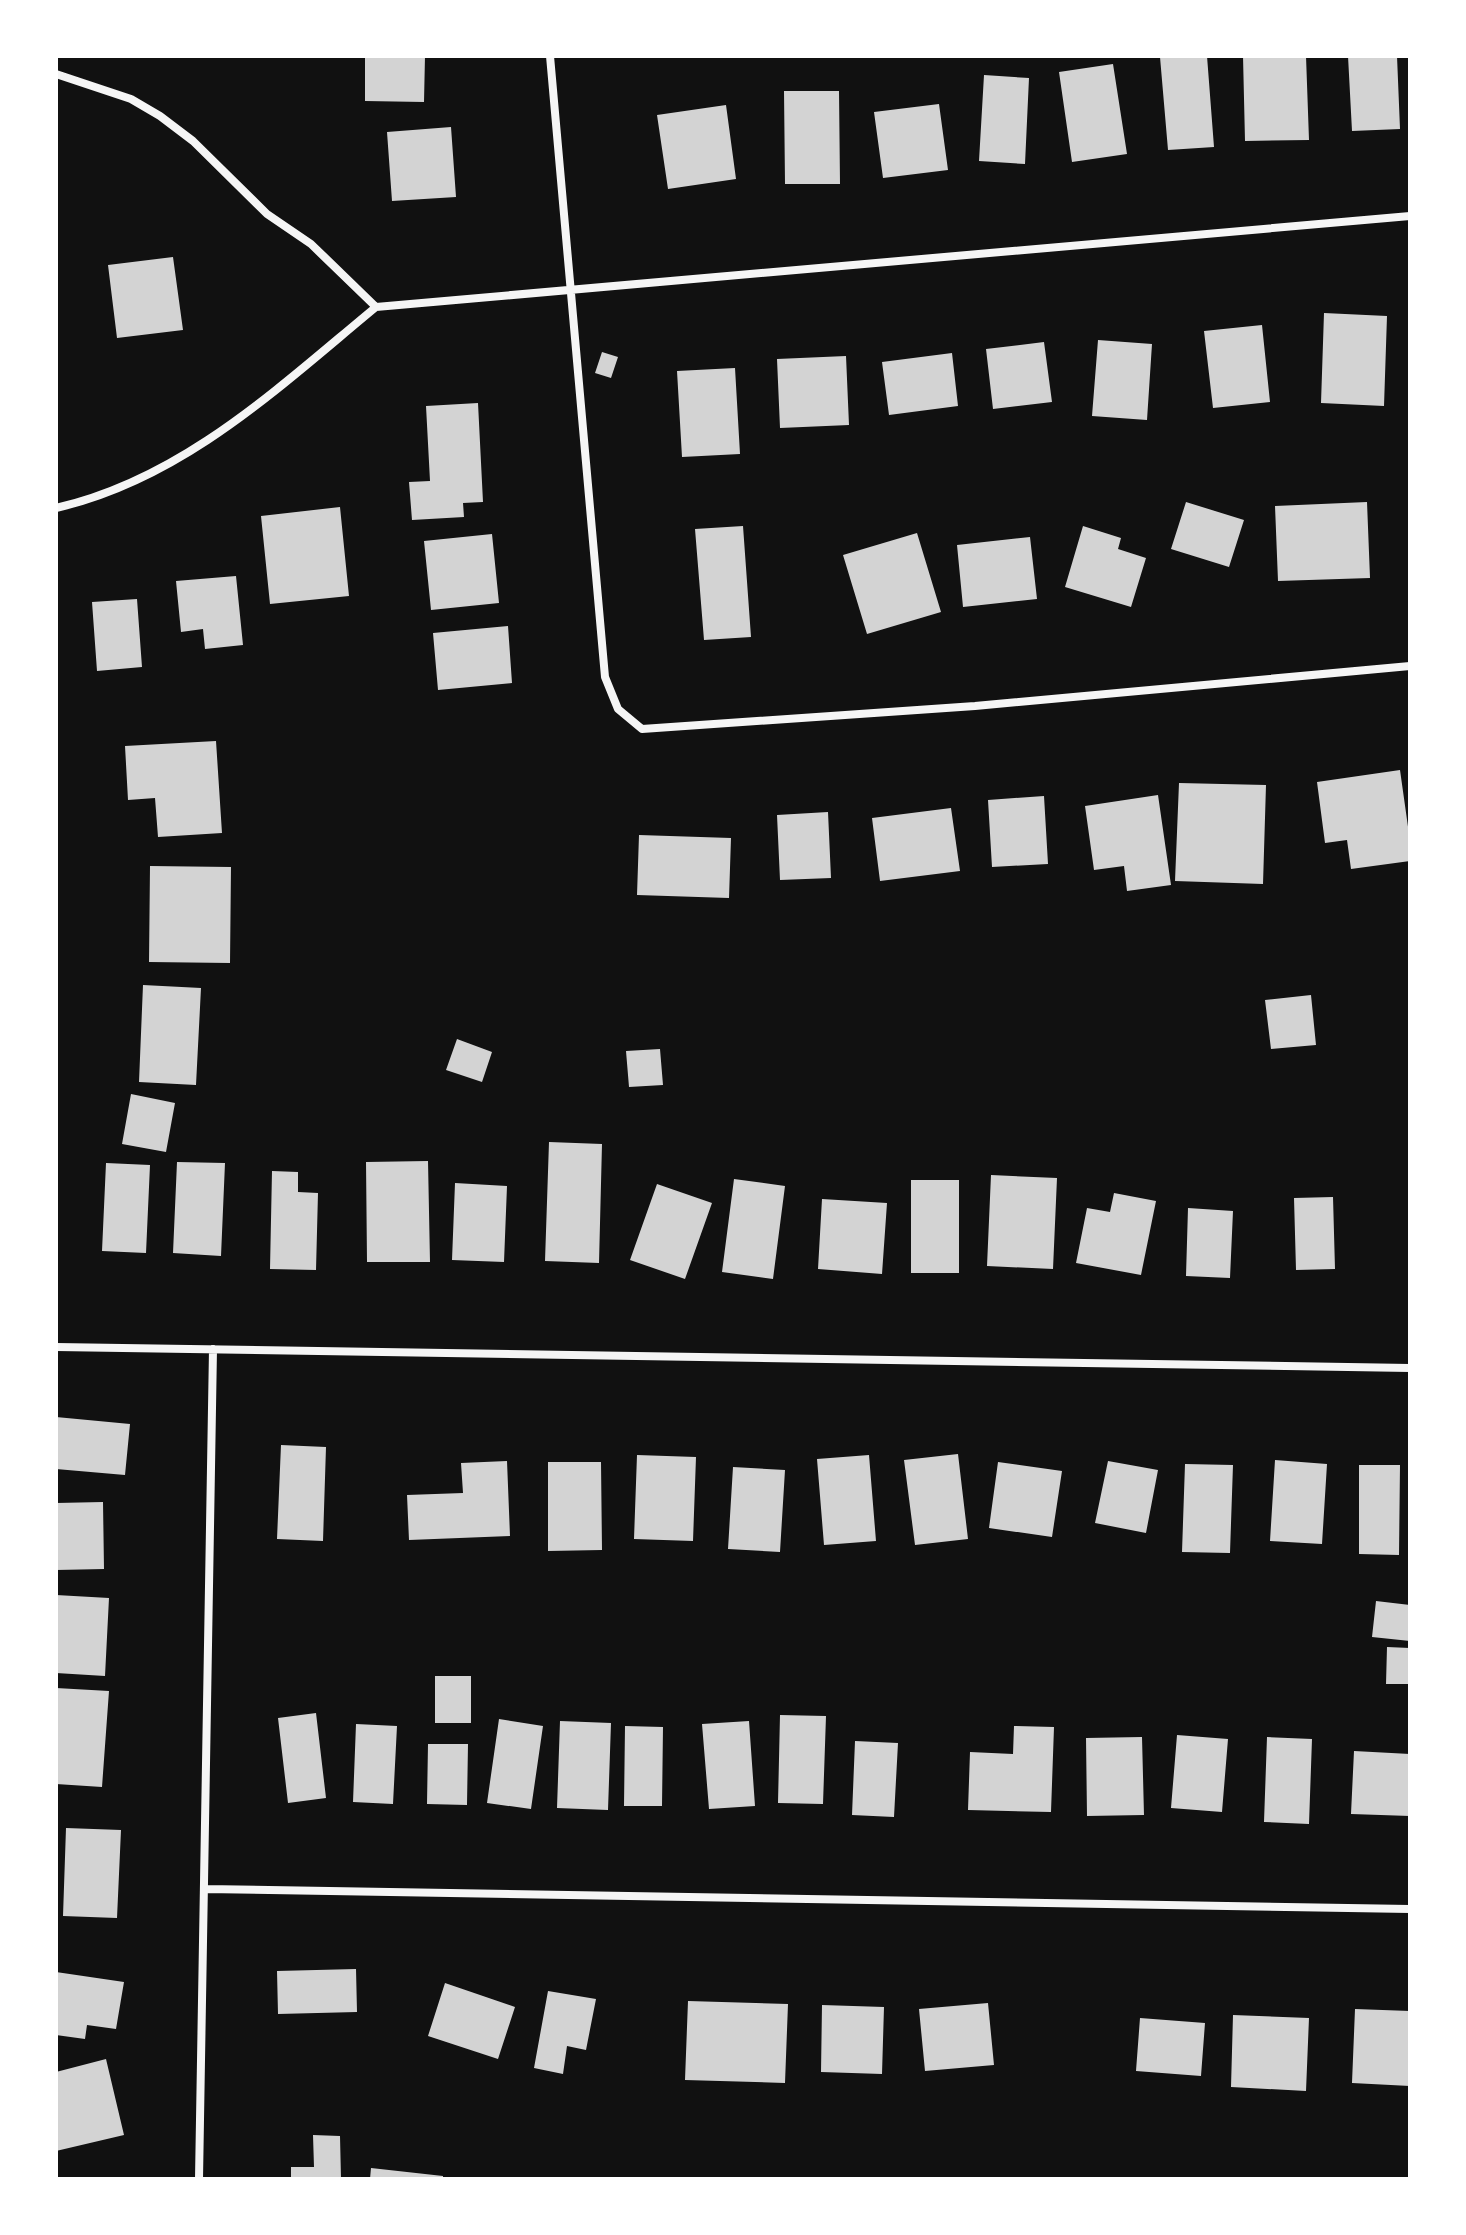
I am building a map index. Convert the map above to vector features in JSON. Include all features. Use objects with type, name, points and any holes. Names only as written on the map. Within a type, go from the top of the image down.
[{"type":"street","points":[[550,56],[605,677],[618,709],[642,729],[975,706],[1410,666]]},
{"type":"street","points":[[56,74],[131,99],[160,116],[193,141],[267,214],[311,244],[376,307]]},
{"type":"street","points":[[56,508],[89,500],[170,465],[247,414],[376,307],[1410,216]]},
{"type":"street","points":[[56,1347],[1410,1368]]},
{"type":"street","points":[[199,2179],[213,1349]]},
{"type":"street","points":[[205,1889],[1410,1909]]},
{"type":"building","points":[[365,56],[425,56],[424,102],[365,101]]},
{"type":"building","points":[[1207,56],[1214,147],[1168,150],[1160,57]]},
{"type":"building","points":[[1243,56],[1306,56],[1309,140],[1245,141]]},
{"type":"building","points":[[1348,56],[1397,56],[1400,129],[1352,131]]},
{"type":"building","points":[[1113,64],[1127,154],[1072,162],[1059,72]]},
{"type":"building","points":[[984,75],[1029,78],[1025,164],[979,161]]},
{"type":"building","points":[[784,91],[839,91],[840,184],[785,184]]},
{"type":"building","points":[[939,104],[948,170],[883,178],[874,112]]},
{"type":"building","points":[[726,105],[736,179],[668,189],[657,115]]},
{"type":"building","points":[[451,127],[456,197],[392,201],[387,132]]},
{"type":"building","points":[[173,257],[183,330],[117,338],[108,265]]},
{"type":"building","points":[[1324,313],[1387,316],[1384,406],[1321,403]]},
{"type":"building","points":[[1262,325],[1270,402],[1213,408],[1204,331]]},
{"type":"building","points":[[1098,340],[1152,344],[1147,420],[1092,416]]},
{"type":"building","points":[[1044,342],[1052,402],[993,409],[986,349]]},
{"type":"building","points":[[602,352],[618,357],[611,378],[595,373]]},
{"type":"building","points":[[952,353],[958,406],[889,415],[882,362]]},
{"type":"building","points":[[846,356],[849,425],[780,428],[777,359]]},
{"type":"building","points":[[735,368],[740,454],[682,457],[677,371]]},
{"type":"building","points":[[478,403],[483,502],[463,503],[464,517],[412,520],[409,482],[430,481],[426,406]]},
{"type":"building","points":[[1186,502],[1244,520],[1229,567],[1171,549]]},
{"type":"building","points":[[1367,502],[1370,578],[1278,581],[1275,506]]},
{"type":"building","points":[[340,507],[349,596],[270,604],[261,516]]},
{"type":"building","points":[[743,526],[751,637],[704,640],[695,529]]},
{"type":"building","points":[[1083,526],[1121,538],[1118,549],[1146,558],[1131,607],[1065,587]]},
{"type":"building","points":[[917,533],[941,612],[867,634],[843,555]]},
{"type":"building","points":[[492,534],[499,603],[431,610],[424,541]]},
{"type":"building","points":[[1030,537],[1037,599],[963,607],[957,545]]},
{"type":"building","points":[[236,576],[243,645],[205,649],[203,629],[181,632],[176,581]]},
{"type":"building","points":[[137,599],[142,667],[97,671],[92,602]]},
{"type":"building","points":[[508,626],[512,683],[438,690],[433,633]]},
{"type":"building","points":[[216,741],[222,833],[158,837],[155,798],[128,800],[125,746]]},
{"type":"building","points":[[1400,770],[1410,861],[1351,869],[1347,840],[1325,843],[1317,782]]},
{"type":"building","points":[[1179,783],[1266,785],[1263,884],[1175,881]]},
{"type":"building","points":[[1158,795],[1171,885],[1127,891],[1124,866],[1094,870],[1085,806]]},
{"type":"building","points":[[1044,796],[1048,864],[992,867],[988,800]]},
{"type":"building","points":[[951,808],[960,871],[880,881],[872,818]]},
{"type":"building","points":[[828,812],[831,878],[780,880],[777,815]]},
{"type":"building","points":[[639,835],[731,838],[729,898],[637,895]]},
{"type":"building","points":[[150,866],[231,867],[230,963],[149,962]]},
{"type":"building","points":[[143,985],[201,988],[196,1085],[139,1082]]},
{"type":"building","points":[[1311,995],[1316,1045],[1271,1049],[1265,1000]]},
{"type":"building","points":[[457,1039],[492,1052],[482,1082],[446,1070]]},
{"type":"building","points":[[660,1049],[663,1085],[629,1087],[626,1051]]},
{"type":"building","points":[[131,1094],[175,1103],[166,1152],[122,1144]]},
{"type":"building","points":[[549,1142],[602,1144],[599,1263],[545,1261]]},
{"type":"building","points":[[428,1161],[430,1262],[367,1262],[366,1162]]},
{"type":"building","points":[[177,1162],[225,1163],[221,1256],[173,1253]]},
{"type":"building","points":[[106,1163],[150,1165],[146,1253],[102,1251]]},
{"type":"building","points":[[272,1171],[298,1172],[298,1192],[318,1193],[316,1270],[270,1269]]},
{"type":"building","points":[[991,1175],[1057,1178],[1053,1269],[987,1266]]},
{"type":"building","points":[[734,1179],[785,1186],[773,1279],[722,1272]]},
{"type":"building","points":[[911,1180],[959,1180],[959,1273],[911,1273]]},
{"type":"building","points":[[455,1183],[507,1186],[504,1262],[452,1260]]},
{"type":"building","points":[[657,1184],[712,1203],[685,1279],[630,1260]]},
{"type":"building","points":[[1114,1193],[1156,1201],[1141,1275],[1076,1263],[1087,1208],[1110,1212]]},
{"type":"building","points":[[1333,1197],[1335,1269],[1296,1270],[1294,1198]]},
{"type":"building","points":[[822,1199],[887,1203],[882,1274],[818,1269]]},
{"type":"building","points":[[1188,1208],[1233,1211],[1230,1278],[1186,1276]]},
{"type":"building","points":[[56,1417],[130,1424],[125,1475],[56,1469]]},
{"type":"building","points":[[281,1445],[326,1447],[323,1541],[277,1539]]},
{"type":"building","points":[[958,1454],[968,1539],[915,1545],[904,1460]]},
{"type":"building","points":[[637,1455],[696,1457],[693,1541],[634,1539]]},
{"type":"building","points":[[869,1455],[876,1541],[824,1545],[817,1459]]},
{"type":"building","points":[[1275,1460],[1327,1464],[1322,1544],[1270,1541]]},
{"type":"building","points":[[507,1461],[510,1536],[409,1540],[407,1495],[463,1493],[461,1463]]},
{"type":"building","points":[[1108,1461],[1158,1470],[1146,1533],[1095,1523]]},
{"type":"building","points":[[548,1462],[601,1462],[602,1550],[548,1551]]},
{"type":"building","points":[[998,1462],[1062,1471],[1052,1537],[989,1528]]},
{"type":"building","points":[[1185,1464],[1233,1465],[1230,1553],[1182,1552]]},
{"type":"building","points":[[1359,1465],[1400,1465],[1399,1555],[1359,1554]]},
{"type":"building","points":[[733,1467],[785,1470],[780,1552],[728,1549]]},
{"type":"building","points":[[103,1502],[104,1569],[56,1570],[56,1503]]},
{"type":"building","points":[[56,1595],[109,1598],[105,1676],[56,1673]]},
{"type":"building","points":[[1376,1601],[1410,1605],[1410,1641],[1372,1637]]},
{"type":"building","points":[[1387,1647],[1410,1648],[1410,1684],[1386,1684]]},
{"type":"building","points":[[435,1676],[471,1676],[471,1723],[435,1723]]},
{"type":"building","points":[[56,1688],[109,1691],[102,1787],[56,1784]]},
{"type":"building","points":[[316,1713],[326,1798],[288,1803],[278,1718]]},
{"type":"building","points":[[780,1715],[826,1716],[823,1804],[778,1803]]},
{"type":"building","points":[[499,1719],[543,1726],[531,1809],[487,1803]]},
{"type":"building","points":[[560,1721],[611,1723],[608,1810],[557,1808]]},
{"type":"building","points":[[749,1721],[755,1806],[709,1809],[702,1724]]},
{"type":"building","points":[[356,1724],[397,1726],[393,1804],[353,1802]]},
{"type":"building","points":[[625,1726],[663,1727],[662,1806],[624,1806]]},
{"type":"building","points":[[1014,1726],[1054,1727],[1051,1812],[968,1810],[970,1752],[1013,1754]]},
{"type":"building","points":[[1177,1735],[1228,1739],[1222,1812],[1171,1808]]},
{"type":"building","points":[[1142,1737],[1144,1815],[1087,1816],[1086,1738]]},
{"type":"building","points":[[1267,1737],[1312,1739],[1309,1824],[1264,1822]]},
{"type":"building","points":[[855,1741],[898,1743],[894,1817],[852,1815]]},
{"type":"building","points":[[428,1744],[468,1744],[467,1805],[427,1804]]},
{"type":"building","points":[[1354,1751],[1410,1754],[1410,1816],[1351,1814]]},
{"type":"building","points":[[66,1828],[121,1830],[117,1918],[63,1916]]},
{"type":"building","points":[[356,1969],[357,2012],[278,2014],[277,1971]]},
{"type":"building","points":[[56,1972],[124,1982],[116,2029],[87,2025],[85,2039],[56,2035]]},
{"type":"building","points":[[445,1983],[515,2007],[498,2059],[428,2036]]},
{"type":"building","points":[[548,1991],[596,1999],[586,2050],[567,2046],[563,2074],[534,2068]]},
{"type":"building","points":[[688,2001],[788,2004],[785,2083],[685,2080]]},
{"type":"building","points":[[988,2003],[994,2065],[925,2071],[919,2009]]},
{"type":"building","points":[[822,2005],[884,2007],[882,2074],[821,2072]]},
{"type":"building","points":[[1355,2009],[1410,2011],[1410,2086],[1352,2083]]},
{"type":"building","points":[[1233,2015],[1309,2018],[1306,2091],[1231,2087]]},
{"type":"building","points":[[1140,2018],[1205,2023],[1201,2076],[1136,2071]]},
{"type":"building","points":[[106,2059],[124,2135],[56,2151],[56,2072]]},
{"type":"building","points":[[313,2135],[340,2136],[341,2179],[291,2179],[291,2167],[314,2167]]},
{"type":"building","points":[[371,2168],[443,2176],[443,2179],[370,2179]]}]
